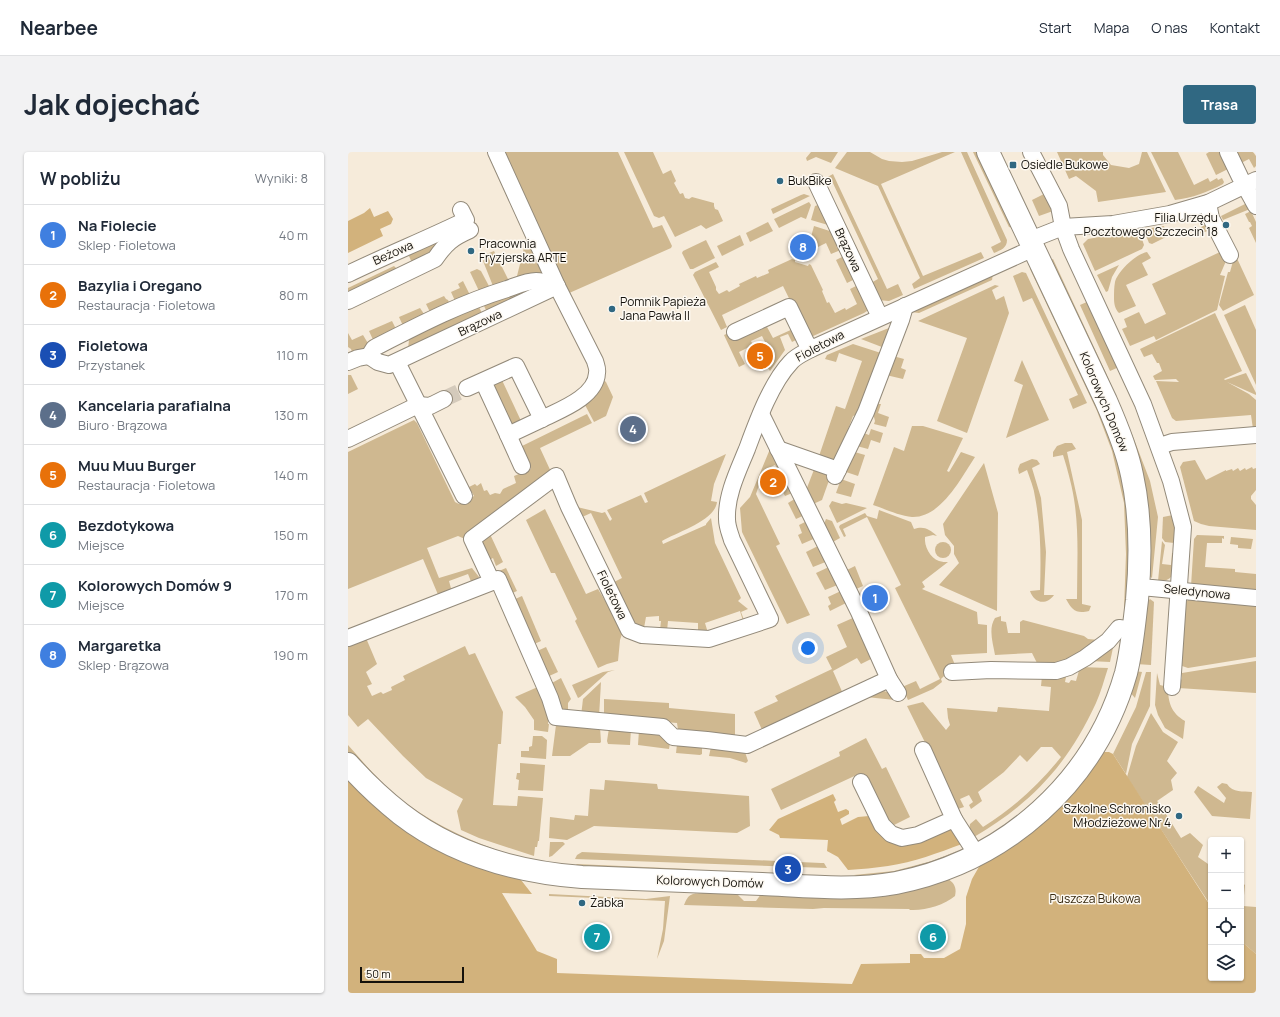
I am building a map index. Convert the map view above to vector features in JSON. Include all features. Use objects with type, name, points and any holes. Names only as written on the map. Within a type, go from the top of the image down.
[{"type":"street","points":[[496,152],[591,354],[597,370],[594,385],[581,399],[508,435]]},
{"type":"street","name":"Kolorowych Domów","points":[[348,764],[379,795],[401,814],[422,829],[463,850],[488,860],[510,866],[539,872],[582,877],[818,887],[864,886],[894,883],[938,872],[976,855],[1016,832],[1034,818],[1061,792],[1082,765],[1101,734],[1118,697],[1127,667],[1134,630],[1138,588],[1139,526],[1137,502],[1132,475],[1122,440],[1106,401],[988,152]]},
{"type":"street","points":[[1032,152],[1059,206],[1062,227],[1071,249],[1144,404],[1160,446],[1171,481],[1182,527],[1172,687]]},
{"type":"street","points":[[1228,152],[1240,177],[1251,183],[1256,206]]},
{"type":"street","name":"Brązowa","points":[[816,182],[880,317]]},
{"type":"street","points":[[1032,244],[1062,227],[1113,224],[1170,214],[1208,203],[1251,183]]},
{"type":"street","points":[[1208,203],[1211,218],[1230,255]]},
{"type":"street","name":"Beżowa","points":[[348,274],[394,252],[436,228],[466,220],[461,210]]},
{"type":"street","points":[[348,301],[435,259],[454,238],[470,230]]},
{"type":"street","name":"Fioletowa","points":[[761,414],[893,686],[862,693],[747,745],[673,737],[663,726],[556,717],[550,698],[498,579],[492,582],[472,539],[556,476],[569,507],[629,630],[642,634],[709,639],[770,619],[732,540],[728,529],[727,520],[729,501],[734,482],[761,414],[785,369],[799,355],[1032,244]]},
{"type":"street","points":[[394,252],[404,274]]},
{"type":"street","name":"Brązowa","points":[[348,362],[369,356],[374,348],[474,300],[524,283],[536,281],[558,286]]},
{"type":"street","name":"Brązowa","points":[[369,356],[383,365],[389,365],[558,286]]},
{"type":"street","points":[[778,450],[837,473],[866,412],[901,320],[904,306]]},
{"type":"street","points":[[735,332],[789,307],[811,349]]},
{"type":"street","points":[[406,332],[399,361],[418,405],[426,418],[464,496]]},
{"type":"street","points":[[467,388],[516,366],[542,419]]},
{"type":"street","points":[[483,381],[522,466]]},
{"type":"street","points":[[348,439],[418,405],[430,406],[444,399]]},
{"type":"street","points":[[1160,446],[1172,442],[1256,435]]},
{"type":"street","points":[[348,638],[492,582]]},
{"type":"street","name":"Seledynowa","points":[[1138,588],[1256,598]]},
{"type":"street","points":[[952,672],[991,670],[1056,671],[1069,667],[1085,658],[1108,642],[1119,628],[1134,630]]},
{"type":"street","points":[[923,750],[954,819],[976,855]]},
{"type":"street","points":[[861,782],[882,825],[891,834],[902,838],[918,835],[954,819]]},
{"type":"shaded area","points":[[501,152],[618,152],[653,228],[662,225],[672,246],[671,248],[567,294]]},
{"type":"shaded area","points":[[624,152],[653,152],[663,174],[671,170],[676,181],[674,183],[680,194],[683,193],[685,198],[689,199],[692,197],[714,203],[715,209],[718,210],[723,221],[706,229],[701,225],[675,237],[664,216],[659,218],[654,216]]},
{"type":"shaded area","points":[[811,152],[838,152],[831,163],[816,157],[807,161],[806,158]]},
{"type":"shaded area","points":[[847,152],[870,152],[882,159],[902,162],[912,161],[942,152],[955,152],[881,184],[923,276],[981,252],[984,258],[914,289],[912,284],[920,278],[878,186],[835,168]]},
{"type":"shaded area","points":[[961,152],[967,152],[1007,240],[1005,247],[994,253],[991,247],[1001,242]]},
{"type":"shaded area","points":[[973,152],[979,152],[1013,228],[1009,227]]},
{"type":"shaded area","points":[[1057,152],[1103,152],[1103,155],[1111,165],[1129,168],[1139,164],[1142,152],[1147,152],[1166,192],[1098,202],[1096,191],[1076,176],[1069,179]]},
{"type":"shaded area","points":[[1151,152],[1178,152],[1194,185],[1208,178],[1210,182],[1217,178],[1218,180],[1222,178],[1224,182],[1217,187],[1200,194],[1175,200]]},
{"type":"shaded area","points":[[1209,152],[1220,152],[1228,169],[1216,175],[1206,154]]},
{"type":"shaded area","points":[[1232,152],[1253,152],[1256,156],[1256,166],[1254,168],[1249,159],[1237,165]]},
{"type":"shaded area","points":[[833,174],[887,289],[898,284],[903,295],[889,301],[877,300],[869,284],[878,279],[831,179],[822,183],[822,180]]},
{"type":"shaded area","points":[[1046,193],[1053,211],[1039,216],[1032,200]]},
{"type":"shaded area","points":[[804,194],[810,196],[773,214],[771,209]]},
{"type":"shaded area","points":[[809,202],[811,205],[806,219],[801,217],[779,228],[774,219]]},
{"type":"shaded area","points":[[1247,203],[1250,209],[1223,220],[1221,216]]},
{"type":"shaded area","points":[[821,204],[828,225],[811,220],[815,206]]},
{"type":"shaded area","points":[[1251,211],[1256,222],[1256,243],[1249,228],[1252,226],[1245,214]]},
{"type":"shaded area","points":[[768,222],[773,231],[750,242],[746,233]]},
{"type":"shaded area","points":[[1206,224],[1226,261],[1220,275],[1225,276],[1217,310],[1156,340],[1154,336],[1130,346],[1122,329],[1127,327],[1124,319],[1139,312],[1145,324],[1166,314],[1152,284],[1220,252],[1209,230],[1201,234],[1199,231],[1201,227]]},
{"type":"shaded area","points":[[814,226],[836,233],[843,249],[831,254],[826,243],[816,248],[815,246],[809,244]]},
{"type":"shaded area","points":[[1164,226],[1167,235],[1166,237],[1152,244],[1149,243],[1145,229]]},
{"type":"shaded area","points":[[1139,230],[1144,245],[1142,249],[1095,271],[1083,244],[1088,239]]},
{"type":"shaded area","points":[[528,232],[543,270],[541,274],[516,280]]},
{"type":"shaded area","points":[[446,235],[440,248],[412,263],[409,256],[412,252]]},
{"type":"shaded area","points":[[740,235],[744,245],[722,256],[717,246]]},
{"type":"shaded area","points":[[706,240],[715,258],[693,269],[690,269],[682,253],[683,251]]},
{"type":"shaded area","points":[[494,251],[509,281],[493,286],[483,261],[485,258],[484,255]]},
{"type":"shaded area","points":[[1147,252],[1151,258],[1142,263],[1148,275],[1126,285],[1136,306],[1119,313],[1114,300],[1115,282],[1120,273],[1133,259]]},
{"type":"shaded area","points":[[1235,254],[1254,295],[1223,311],[1219,305],[1228,272],[1230,272]]},
{"type":"shaded area","points":[[846,255],[857,278],[847,283],[836,260]]},
{"type":"shaded area","points":[[792,259],[795,260],[795,262],[808,266],[809,264],[811,265],[823,290],[822,291],[827,303],[829,302],[835,313],[845,308],[846,310],[857,304],[850,289],[860,284],[870,309],[811,337],[805,331],[783,286],[722,315],[727,327],[721,330],[693,275],[695,272],[716,262],[719,267],[709,272],[719,294],[727,290],[729,292],[740,286],[739,284],[756,276],[757,278],[769,273],[768,270]]},
{"type":"shaded area","points":[[1053,259],[1106,373],[1150,481],[1158,517],[1152,578],[1148,575],[1148,546],[1049,261]]},
{"type":"shaded area","points":[[1119,265],[1112,277],[1108,291],[1106,292],[1097,275]]},
{"type":"shaded area","points":[[394,266],[396,268],[395,271],[348,293],[348,288]]},
{"type":"shaded area","points":[[1034,267],[1115,444],[1131,528],[1128,608],[1124,608],[1126,554],[1124,503],[1112,451],[1097,411],[1030,269]]},
{"type":"shaded area","points":[[477,269],[481,271],[490,288],[479,291],[470,272]]},
{"type":"shaded area","points":[[1022,272],[1026,273],[1087,403],[1073,409],[1069,399],[1078,395],[1032,298],[1023,302],[1013,276]]},
{"type":"shaded area","points":[[993,274],[992,280],[919,313],[911,312]]},
{"type":"shaded area","points":[[463,281],[470,295],[456,303],[451,292],[460,288],[458,284]]},
{"type":"shaded area","points":[[540,285],[488,314],[482,302]]},
{"type":"shaded area","points":[[995,285],[999,286],[992,290],[996,300],[1004,296],[1009,313],[967,433],[937,421],[967,338],[918,321]]},
{"type":"shaded area","points":[[444,296],[451,306],[431,314],[426,304]]},
{"type":"shaded area","points":[[1089,301],[1119,367],[1110,371],[1080,305]]},
{"type":"shaded area","points":[[477,303],[483,315],[408,349],[409,340],[412,334]]},
{"type":"shaded area","points":[[1245,305],[1256,330],[1256,385],[1224,315]]},
{"type":"shaded area","points":[[420,308],[426,317],[404,328],[399,317]]},
{"type":"shaded area","points":[[1215,313],[1242,371],[1224,379],[1225,380],[1246,373],[1256,395],[1227,382],[1249,394],[1256,400],[1256,429],[1253,429],[1251,415],[1176,421],[1172,418],[1156,381],[1179,382],[1176,379],[1155,380],[1153,376],[1162,371],[1159,363],[1157,363],[1152,354],[1144,357],[1140,349]]},
{"type":"shaded area","points":[[392,321],[397,331],[374,342],[369,331]]},
{"type":"shaded area","points":[[894,326],[887,349],[861,339]]},
{"type":"shaded area","points":[[767,327],[773,338],[795,328],[800,338],[792,342],[788,334],[780,337],[785,350],[770,371],[762,359],[760,350],[767,346],[762,336],[751,341],[753,345],[739,352],[745,364],[739,367],[724,335],[731,332],[735,341]]},
{"type":"shaded area","points":[[348,333],[352,340],[363,335],[369,345],[358,354],[353,355],[351,349],[348,347]]},
{"type":"shaded area","points":[[853,344],[884,354],[861,413],[853,416],[836,462],[818,459],[836,406],[845,409],[862,361],[839,353],[836,362],[825,359],[827,355]]},
{"type":"shaded area","points":[[893,356],[904,359],[901,368],[906,370],[903,379],[886,375]]},
{"type":"shaded area","points":[[1022,360],[1049,420],[1006,438],[1023,385],[1014,381]]},
{"type":"shaded area","points":[[348,375],[351,375],[358,389],[348,394]]},
{"type":"shaded area","points":[[501,378],[522,423],[512,425],[493,385]]},
{"type":"shaded area","points":[[602,379],[606,382],[613,397],[606,416],[594,422],[584,403]]},
{"type":"shaded area","points":[[876,404],[881,404],[878,413],[889,417],[886,427],[874,424],[875,421],[873,413]]},
{"type":"shaded area","points":[[587,414],[592,423],[540,448],[552,474],[465,539],[458,536],[427,548],[439,578],[472,568],[479,577],[477,581],[472,584],[468,574],[449,581],[452,592],[439,597],[423,559],[348,589],[348,452],[414,420],[417,423],[455,502],[459,504],[474,496],[469,487],[475,484],[477,486],[481,483],[484,491],[487,490],[490,495],[495,493],[500,494],[503,489],[516,483],[514,476],[531,469],[520,447]]},
{"type":"shaded area","points":[[912,426],[923,426],[963,438],[947,471],[949,472],[961,452],[975,457],[957,485],[941,504],[922,516],[912,517],[898,514],[873,505],[894,447],[904,451]]},
{"type":"shaded area","points":[[871,429],[883,433],[880,443],[871,440],[868,449],[853,445],[858,431],[869,435]]},
{"type":"shaded area","points":[[1065,443],[1072,443],[1076,449],[1067,452],[1082,520],[1082,604],[1091,606],[1089,611],[1085,612],[1072,608],[1066,599],[1077,599],[1076,518],[1072,487],[1063,455],[1053,457],[1053,452],[1057,446]]},
{"type":"shaded area","points":[[770,449],[784,467],[778,470],[775,465],[764,470],[762,478],[765,483],[759,485],[756,494],[780,544],[776,546],[810,615],[787,624],[742,532],[740,508],[750,497]]},
{"type":"shaded area","points":[[851,451],[865,455],[858,476],[843,471]]},
{"type":"shaded area","points":[[726,454],[714,484],[711,501],[717,502],[715,509],[703,520],[662,541],[663,544],[706,525],[711,518],[715,543],[741,598],[738,601],[748,609],[741,612],[744,620],[743,621],[740,611],[705,623],[708,633],[698,634],[698,623],[668,621],[667,631],[660,630],[661,621],[659,621],[659,616],[646,617],[644,628],[636,626],[632,622],[612,583],[622,578],[591,513],[580,518],[577,507],[602,513],[605,512],[610,521],[612,519],[607,510],[641,495],[645,503],[648,502],[644,493]]},
{"type":"shaded area","points":[[1032,459],[1037,460],[1040,464],[1032,468],[1041,498],[1046,552],[1044,595],[1054,595],[1044,602],[1040,602],[1034,598],[1030,591],[1040,590],[1039,532],[1034,490],[1027,470],[1019,474],[1018,469],[1020,464]]},
{"type":"shaded area","points":[[1195,460],[1206,480],[1226,470],[1232,469],[1233,471],[1238,468],[1240,471],[1245,468],[1246,470],[1252,467],[1253,469],[1256,468],[1256,490],[1251,496],[1251,499],[1256,505],[1256,530],[1209,526],[1194,521],[1180,467],[1183,462]]},
{"type":"shaded area","points":[[984,463],[998,513],[997,611],[939,585],[959,563],[954,554],[954,546],[945,535],[943,524]]},
{"type":"shaded area","points":[[815,467],[832,472],[822,500],[811,505],[805,493]]},
{"type":"shaded area","points":[[786,472],[795,492],[785,496],[778,483],[784,481],[780,475]]},
{"type":"shaded area","points":[[841,479],[855,484],[851,497],[836,493]]},
{"type":"shaded area","points":[[798,497],[807,514],[796,519],[788,503]]},
{"type":"shaded area","points":[[832,501],[867,508],[837,523],[829,506]]},
{"type":"shaded area","points":[[545,509],[586,594],[598,589],[623,631],[620,640],[618,661],[598,668],[575,621],[577,619],[555,573],[551,573],[526,520]]},
{"type":"shaded area","points":[[879,510],[911,522],[914,529],[926,529],[937,536],[933,535],[925,537],[927,548],[930,554],[936,559],[941,562],[948,562],[922,582],[925,587],[922,589],[977,612],[978,624],[987,625],[987,653],[951,655],[955,665],[941,679],[942,682],[933,689],[908,700],[902,687],[916,681],[920,689],[940,679],[895,588],[901,585],[867,517],[843,529],[846,536],[844,537],[839,527],[840,525],[865,513],[867,516],[877,519]]},
{"type":"shaded area","points":[[1173,515],[1175,527],[1174,543],[1165,542],[1162,538],[1163,517]]},
{"type":"shaded area","points":[[826,519],[832,521],[840,538],[831,543],[822,529]]},
{"type":"shaded area","points":[[809,520],[818,537],[802,544],[798,535],[802,533],[799,525]]},
{"type":"shaded area","points":[[489,532],[503,562],[496,566],[493,558],[486,562],[478,540]]},
{"type":"shaded area","points":[[1197,535],[1224,536],[1224,539],[1222,538],[1222,543],[1207,543],[1205,567],[1235,569],[1235,572],[1256,574],[1256,595],[1191,586],[1194,539]]},
{"type":"shaded area","points":[[1231,537],[1253,539],[1251,549],[1238,548],[1238,545],[1230,544]]},
{"type":"shaded area","points":[[1162,541],[1165,545],[1162,564],[1171,565],[1173,553],[1174,568],[1172,576],[1169,579],[1158,581]]},
{"type":"shaded area","points":[[943,542],[950,547],[951,550],[946,557],[943,558],[936,553],[935,550],[940,543]]},
{"type":"shaded area","points":[[822,544],[828,561],[813,567],[806,552]]},
{"type":"shaded area","points":[[831,566],[840,584],[825,590],[816,573]]},
{"type":"shaded area","points":[[855,566],[863,586],[854,590],[845,571]]},
{"type":"shaded area","points":[[506,568],[517,591],[510,594],[499,571]]},
{"type":"shaded area","points":[[843,590],[848,602],[830,611],[828,606],[831,604],[828,597]]},
{"type":"shaded area","points":[[522,596],[541,641],[532,645],[513,600]]},
{"type":"shaded area","points":[[1150,599],[1154,602],[1151,665],[1136,664],[1145,604]]},
{"type":"shaded area","points":[[1188,600],[1256,606],[1256,657],[1188,668],[1182,666],[1185,603]]},
{"type":"shaded area","points":[[1001,616],[1001,621],[1006,622],[1008,633],[1020,633],[1020,622],[1023,620],[1084,636],[1088,639],[1099,640],[1076,659],[1039,667],[1032,653],[995,655],[992,627],[995,618]]},
{"type":"shaded area","points":[[855,617],[875,657],[861,664],[857,658],[833,671],[844,696],[763,732],[754,712],[778,701],[775,696],[832,669],[826,657],[847,647],[837,625]]},
{"type":"shaded area","points":[[366,638],[377,664],[366,672],[372,684],[367,686],[372,696],[381,692],[383,694],[392,690],[391,687],[405,680],[403,676],[465,646],[469,655],[475,653],[503,712],[501,744],[498,744],[493,805],[517,806],[518,796],[543,798],[539,841],[537,847],[535,847],[534,856],[479,838],[461,830],[457,811],[463,799],[426,778],[368,719],[358,727],[348,715],[348,645]]},
{"type":"shaded area","points":[[1114,643],[1110,662],[1089,661]]},
{"type":"shaded area","points":[[546,647],[558,672],[547,677],[535,652]]},
{"type":"shaded area","points":[[1256,661],[1256,693],[1178,688],[1182,678],[1182,673]]},
{"type":"shaded area","points":[[1080,667],[1108,668],[1096,703],[1073,745],[1046,780],[1031,796],[995,824],[974,837],[969,830],[970,824],[976,819],[983,827],[1005,812],[1025,796],[1061,757],[1052,747],[1041,747],[1027,762],[1020,755],[1004,772],[978,792],[982,801],[971,809],[969,805],[973,802],[969,795],[960,799],[964,807],[958,809],[907,706],[923,702],[946,730],[950,725],[947,708],[997,712],[998,707],[1049,711],[1051,687],[1041,686],[1042,676],[1067,672],[1065,682],[1069,683],[1071,680],[1076,681]]},
{"type":"shaded area","points":[[615,670],[608,672],[578,698],[572,685],[603,672]]},
{"type":"shaded area","points":[[1134,671],[1142,672],[1135,698],[1128,690]]},
{"type":"shaded area","points":[[1146,672],[1151,672],[1150,706],[1132,744],[1126,774],[1113,754],[1136,707]]},
{"type":"shaded area","points":[[1157,673],[1160,685],[1168,687],[1169,698],[1173,711],[1185,721],[1183,739],[1165,728],[1158,715],[1155,705]]},
{"type":"shaded area","points":[[561,678],[571,699],[568,703],[568,710],[576,711],[563,714],[550,684]]},
{"type":"shaded area","points":[[601,682],[599,717],[581,716],[583,699]]},
{"type":"shaded area","points":[[540,686],[548,714],[548,732],[534,730],[534,720],[525,707],[515,697]]},
{"type":"shaded area","points":[[878,689],[893,694],[895,700],[866,697]]},
{"type":"shaded area","points":[[604,699],[669,703],[669,708],[735,714],[735,738],[678,730],[677,723],[604,717]]},
{"type":"shaded area","points":[[1151,713],[1163,732],[1178,742],[1167,761],[1177,773],[1171,780],[1173,790],[1157,801],[1166,810],[1164,811],[1181,838],[1190,833],[1203,845],[1198,857],[1208,864],[1208,901],[1127,777],[1136,746]]},
{"type":"shaded area","points":[[556,725],[600,727],[601,742],[589,743],[570,756],[552,756]]},
{"type":"shaded area","points":[[609,728],[631,729],[630,745],[608,744]]},
{"type":"shaded area","points":[[639,730],[659,732],[666,742],[670,743],[669,749],[638,745]]},
{"type":"shaded area","points":[[533,736],[542,736],[547,740],[546,759],[521,757],[521,751],[529,751],[529,747],[532,746]]},
{"type":"shaded area","points":[[866,738],[882,769],[886,767],[910,817],[888,828],[861,773],[781,810],[771,789],[840,756],[839,752]]},
{"type":"shaded area","points":[[677,744],[702,746],[702,754],[676,753]]},
{"type":"shaded area","points":[[348,745],[390,790],[417,811],[463,836],[511,855],[497,854],[425,821],[357,762],[348,752]]},
{"type":"shaded area","points":[[711,747],[745,752],[748,761],[746,763],[730,758],[709,756]]},
{"type":"shaded area","points":[[520,763],[545,765],[543,791],[518,790],[519,780],[516,779],[517,773],[520,773]]},
{"type":"shaded area","points":[[605,780],[657,784],[658,789],[749,796],[750,826],[737,833],[594,826],[567,840],[549,838],[550,817],[574,820],[575,815],[588,816],[590,789],[604,790]]},
{"type":"shaded area","points":[[1222,783],[1227,784],[1235,790],[1252,792],[1250,819],[1212,816],[1194,792],[1198,786],[1224,803],[1226,798],[1217,787]]},
{"type":"shaded area","points":[[550,842],[563,842],[565,844],[549,857]]},
{"type":"shaded area","points":[[960,850],[913,871],[860,877],[854,875],[894,871],[932,861]]},
{"type":"shaded area","points":[[582,852],[824,863],[827,868],[575,859],[577,855]]},
{"type":"shaded area","points":[[576,864],[689,869],[691,870],[579,868]]},
{"type":"shaded area","points":[[947,878],[956,890],[955,896],[940,905],[922,910],[813,909],[684,905],[689,896],[703,893],[704,889],[736,893],[744,901],[756,901],[761,894]]},
{"type":"shaded area","points":[[549,894],[646,899],[670,896],[664,941],[657,959],[663,929],[665,901],[549,896]]},
{"type":"shaded area","points":[[1244,906],[1256,907],[1256,954],[1244,944]]},
{"type":"green space","points":[[370,208],[374,217],[388,211],[393,219],[391,224],[380,229],[383,236],[348,253],[348,221],[364,213]]},
{"type":"green space","name":"Puszcza Bukowa","points":[[1100,752],[1109,752],[1113,754],[1208,902],[1208,981],[1244,981],[1244,944],[1256,954],[1256,993],[348,993],[348,776],[459,856],[521,880],[532,894],[502,893],[537,951],[557,959],[557,973],[852,984],[861,964],[910,963],[910,954],[921,954],[924,958],[944,958],[960,949],[966,924],[966,897],[972,879],[980,865]]},
{"type":"green space","points":[[833,794],[836,800],[834,802],[838,812],[846,809],[849,811],[849,814],[840,819],[842,825],[858,817],[869,816],[887,834],[946,828],[951,829],[962,844],[907,862],[883,867],[848,870],[838,857],[827,851],[828,840],[780,838],[779,835],[769,830],[778,819]]},
{"type":"tunnel","points":[[444,399],[464,391],[467,388]]},
{"type":"place","name":"Osiedle Bukowe","points":[[1013,165]]},
{"type":"place","name":"BukBike","points":[[780,181]]},
{"type":"place","name":"Filia Urzędu Pocztowego Szczecin 18","points":[[1226,225]]},
{"type":"place","name":"Margaretka","points":[[803,247]]},
{"type":"place","name":"Pracownia Fryzjerska ARTE","points":[[471,251]]},
{"type":"place","name":"Pomnik Papieża Jana Pawła II","points":[[612,309]]},
{"type":"place","name":"Muu Muu Burger","points":[[760,356]]},
{"type":"place","name":"Kancelaria parafialna","points":[[633,429]]},
{"type":"place","name":"Bazylia i Oregano","points":[[773,482]]},
{"type":"place","name":"Na Fiolecie","points":[[875,598]]},
{"type":"place","name":"Szkolne Schronisko Młodzieżowe Nr 4","points":[[1179,816]]},
{"type":"place","name":"Fioletowa","points":[[788,869]]},
{"type":"place","name":"Żabka","points":[[582,903]]},
{"type":"place","name":"Kolorowych Domów 9","points":[[597,937]]},
{"type":"place","name":"Bezdotykowa","points":[[933,937]]}]
